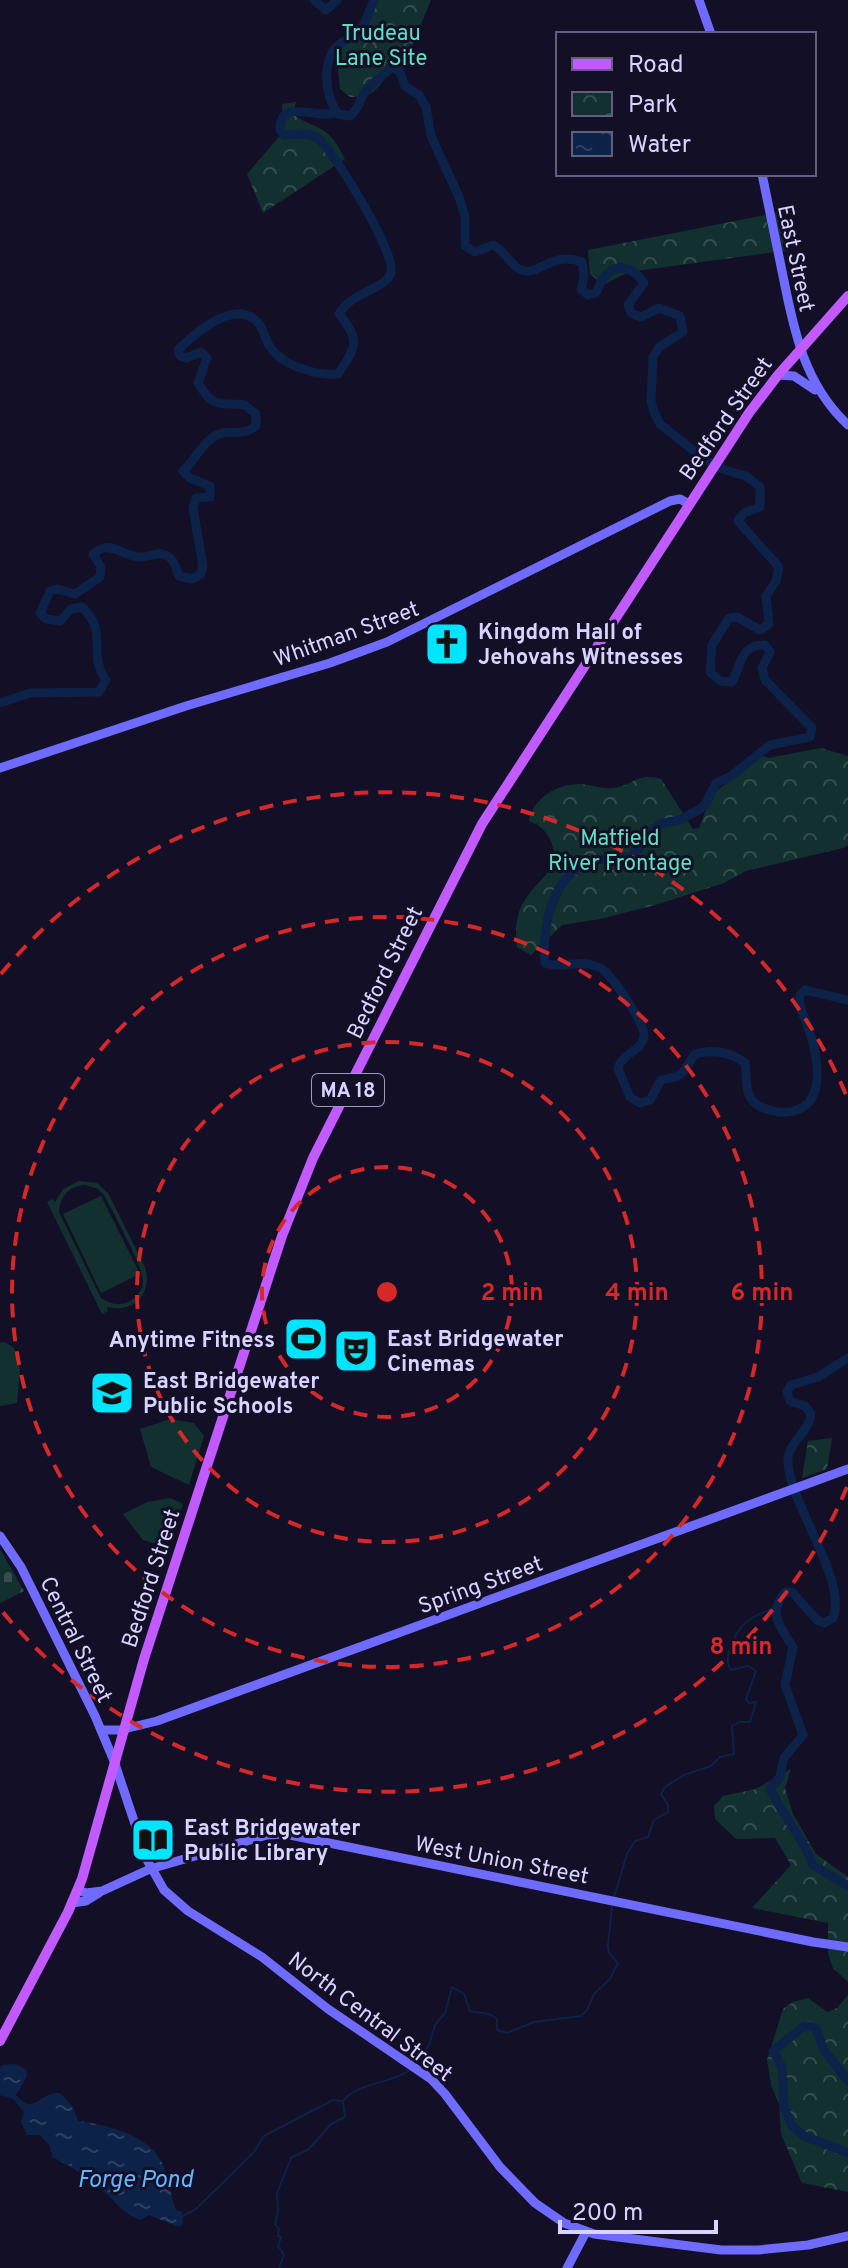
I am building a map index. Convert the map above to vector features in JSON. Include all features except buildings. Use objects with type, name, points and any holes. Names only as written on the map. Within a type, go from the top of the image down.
[{"type":"main road","points":[[699,0],[710,32]]},
{"type":"main road","name":"East Street","points":[[762,176],[791,319],[811,378],[825,401]]},
{"type":"main road","name":"Bedford Street","points":[[0,2041],[78,1890],[123,1730],[282,1236],[313,1158],[482,824],[719,457],[778,375],[848,296]]},
{"type":"main road","points":[[778,375],[802,379],[848,425]]},
{"type":"main road","name":"Whitman Street","points":[[0,768],[387,642],[670,501],[680,499],[689,504]]},
{"type":"main road","name":"Spring Street","points":[[101,1730],[123,1730],[155,1722],[848,1469]]},
{"type":"main road","name":"Central Street","points":[[0,1536],[21,1567],[114,1761]]},
{"type":"main road","name":"North Central Street","points":[[114,1761],[150,1869],[164,1890],[188,1911],[255,1952],[328,2009],[413,2066],[441,2089],[517,2187],[554,2217],[586,2232],[615,2238],[733,2251],[808,2245],[848,2236]]},
{"type":"main road","name":"West Union Street","points":[[72,1903],[86,1901],[150,1869],[267,1835],[285,1834],[848,1947]]},
{"type":"main road","points":[[78,1890],[86,1893],[102,1891]]},
{"type":"main road","points":[[567,2268],[586,2232]]},
{"type":"green space","name":"Trudeau Lane Site","points":[[379,0],[431,0],[400,75],[389,72],[373,92],[350,97],[340,89],[337,57],[340,47]]},
{"type":"green space","points":[[296,102],[293,114],[328,134],[345,159],[263,213],[247,174],[284,131],[282,104]]},
{"type":"green space","points":[[781,212],[790,250],[629,272],[603,285],[590,274],[588,250]]},
{"type":"green space","name":"Matfield River Frontage","points":[[821,748],[848,756],[848,845],[746,871],[724,883],[655,905],[562,925],[531,955],[517,947],[517,919],[525,899],[557,861],[548,836],[541,827],[529,821],[531,812],[548,793],[573,784],[613,788],[653,777],[661,779],[693,829],[699,828],[712,794],[763,756],[768,758]]},
{"type":"green space","points":[[79,1181],[97,1183],[108,1193],[145,1267],[144,1293],[133,1304],[107,1307],[108,1311],[102,1314],[47,1202],[53,1199],[55,1202],[63,1189]],"holes":[[[85,1185],[98,1189],[120,1225],[142,1274],[140,1292],[123,1304],[101,1298],[59,1212],[63,1197],[70,1190]]]},
{"type":"green space","points":[[101,1196],[140,1274],[101,1293],[63,1214]]},
{"type":"green space","points":[[5,1342],[14,1348],[20,1370],[17,1403],[0,1406],[0,1343]]},
{"type":"green space","points":[[170,1419],[194,1423],[204,1436],[189,1485],[151,1467],[140,1429]]},
{"type":"green space","points":[[832,1438],[827,1469],[802,1478],[808,1441]]},
{"type":"green space","points":[[170,1498],[183,1504],[172,1537],[163,1546],[143,1540],[123,1514],[147,1502]]},
{"type":"green space","points":[[0,1549],[24,1591],[0,1603]]},
{"type":"green space","points":[[791,1769],[785,1788],[793,1814],[816,1854],[848,1877],[848,1982],[833,1968],[828,1954],[828,1923],[752,1908],[791,1865],[775,1838],[736,1839],[715,1819],[714,1806],[723,1796],[756,1789]]},
{"type":"green space","points":[[848,1995],[848,2192],[802,2183],[781,2134],[779,2104],[771,2085],[767,2060],[783,2009],[808,1998],[827,2012],[837,2008]]},
{"type":"water","name":"Forge Pond","points":[[14,2064],[26,2069],[27,2076],[16,2095],[22,2101],[32,2104],[60,2093],[73,2107],[78,2121],[115,2129],[150,2147],[164,2167],[174,2205],[176,2210],[182,2212],[183,2223],[179,2227],[149,2215],[141,2220],[129,2214],[89,2180],[52,2157],[50,2146],[40,2135],[27,2135],[21,2122],[24,2112],[13,2099],[0,2095],[0,2068]]},
{"type":"waterway","points":[[314,0],[326,10],[337,0]]},
{"type":"waterway","points":[[374,0],[359,36],[341,43],[330,58],[327,67],[330,97],[338,114],[350,116],[365,92],[391,68],[400,72],[405,86],[419,95],[426,107],[431,136],[465,217],[465,246],[475,252],[493,245],[517,268],[527,271],[563,259],[582,262],[584,277],[581,289],[588,295],[596,293],[610,271],[626,269],[644,283],[628,305],[631,313],[641,317],[659,308],[680,316],[683,332],[659,347],[653,357],[651,402],[655,414],[660,424],[704,459],[746,476],[760,487],[760,507],[744,513],[738,521],[779,567],[776,581],[766,596],[769,624],[760,630],[737,617],[729,618],[712,645],[710,672],[720,681],[732,682],[746,652],[765,645],[770,652],[762,668],[765,680],[812,728],[810,737],[770,745],[731,776],[716,783],[699,810],[679,820],[659,824],[633,855],[595,860],[577,869],[558,890],[552,904],[545,934],[545,963],[583,963],[601,968],[627,1000],[644,1036],[640,1046],[623,1059],[618,1069],[630,1097],[640,1103],[650,1100],[661,1080],[682,1073],[695,1054],[715,1052],[734,1056],[745,1063],[748,1093],[755,1103],[777,1112],[798,1110],[810,1100],[817,1080],[816,1056],[800,1007],[800,995],[805,990],[848,1000]]},
{"type":"waterway","points":[[0,703],[30,693],[99,692],[106,680],[100,670],[97,635],[90,617],[82,607],[71,609],[60,621],[46,619],[40,613],[50,591],[57,589],[75,594],[100,577],[101,567],[94,553],[103,548],[113,548],[136,557],[163,554],[173,561],[179,576],[192,579],[200,575],[203,566],[193,508],[196,498],[210,497],[210,486],[190,478],[183,471],[214,437],[247,431],[256,426],[256,414],[245,405],[213,401],[198,383],[207,358],[201,352],[186,358],[180,356],[178,350],[205,327],[228,315],[239,314],[250,316],[259,324],[276,354],[301,368],[338,374],[349,357],[353,338],[339,314],[352,300],[388,279],[390,263],[364,205],[328,149],[312,135],[284,135],[280,130],[281,120],[286,114],[336,112]]},
{"type":"waterway","points":[[848,1358],[818,1377],[791,1385],[787,1392],[790,1401],[805,1406],[811,1414],[791,1449],[788,1463],[798,1499],[833,1584],[835,1602],[833,1618],[824,1623],[817,1620],[792,1592],[785,1592],[777,1607],[778,1621],[793,1647],[785,1685],[803,1735],[784,1758],[780,1777],[770,1789],[813,1865],[848,1886]]},
{"type":"waterway","points":[[614,1897],[627,1854],[635,1841],[648,1837],[654,1820],[668,1812],[668,1805],[661,1794],[665,1787],[684,1775],[711,1766],[720,1757],[734,1754],[732,1726],[750,1722],[756,1702],[749,1703],[746,1699],[756,1671],[748,1666],[731,1670],[728,1664],[730,1649],[747,1622],[778,1607]]},
{"type":"waterway","points":[[415,2064],[429,2045],[435,2025],[445,2013],[452,1987],[464,1994],[470,2011],[494,2016],[497,2030],[507,2033],[534,2022],[581,2016],[594,1994],[610,1979],[618,1963],[609,1953],[608,1946],[612,1906]]},
{"type":"waterway","points":[[848,2081],[824,2050],[816,2029],[811,2026],[803,2027],[773,2051],[782,2067],[784,2108],[792,2126],[804,2136],[848,2153]]},
{"type":"waterway","points":[[343,2101],[357,2090],[411,2069]]},
{"type":"waterway","points":[[183,2216],[196,2209],[254,2152],[264,2136],[333,2100],[341,2101]]},
{"type":"waterway","points":[[279,2268],[284,2255],[278,2246],[281,2237],[275,2224],[277,2193],[291,2158],[309,2149],[331,2124],[345,2117],[343,2102]]},
{"type":"place","name":"Kingdom Hall of Jehovahs Witnesses","points":[[447,644]]},
{"type":"place","name":"Anytime Fitness","points":[[306,1339]]},
{"type":"place","name":"East Bridgewater Cinemas","points":[[356,1351]]},
{"type":"place","name":"East Bridgewater Public Schools","points":[[112,1393]]},
{"type":"place","name":"East Bridgewater Public Library","points":[[153,1840]]}]
